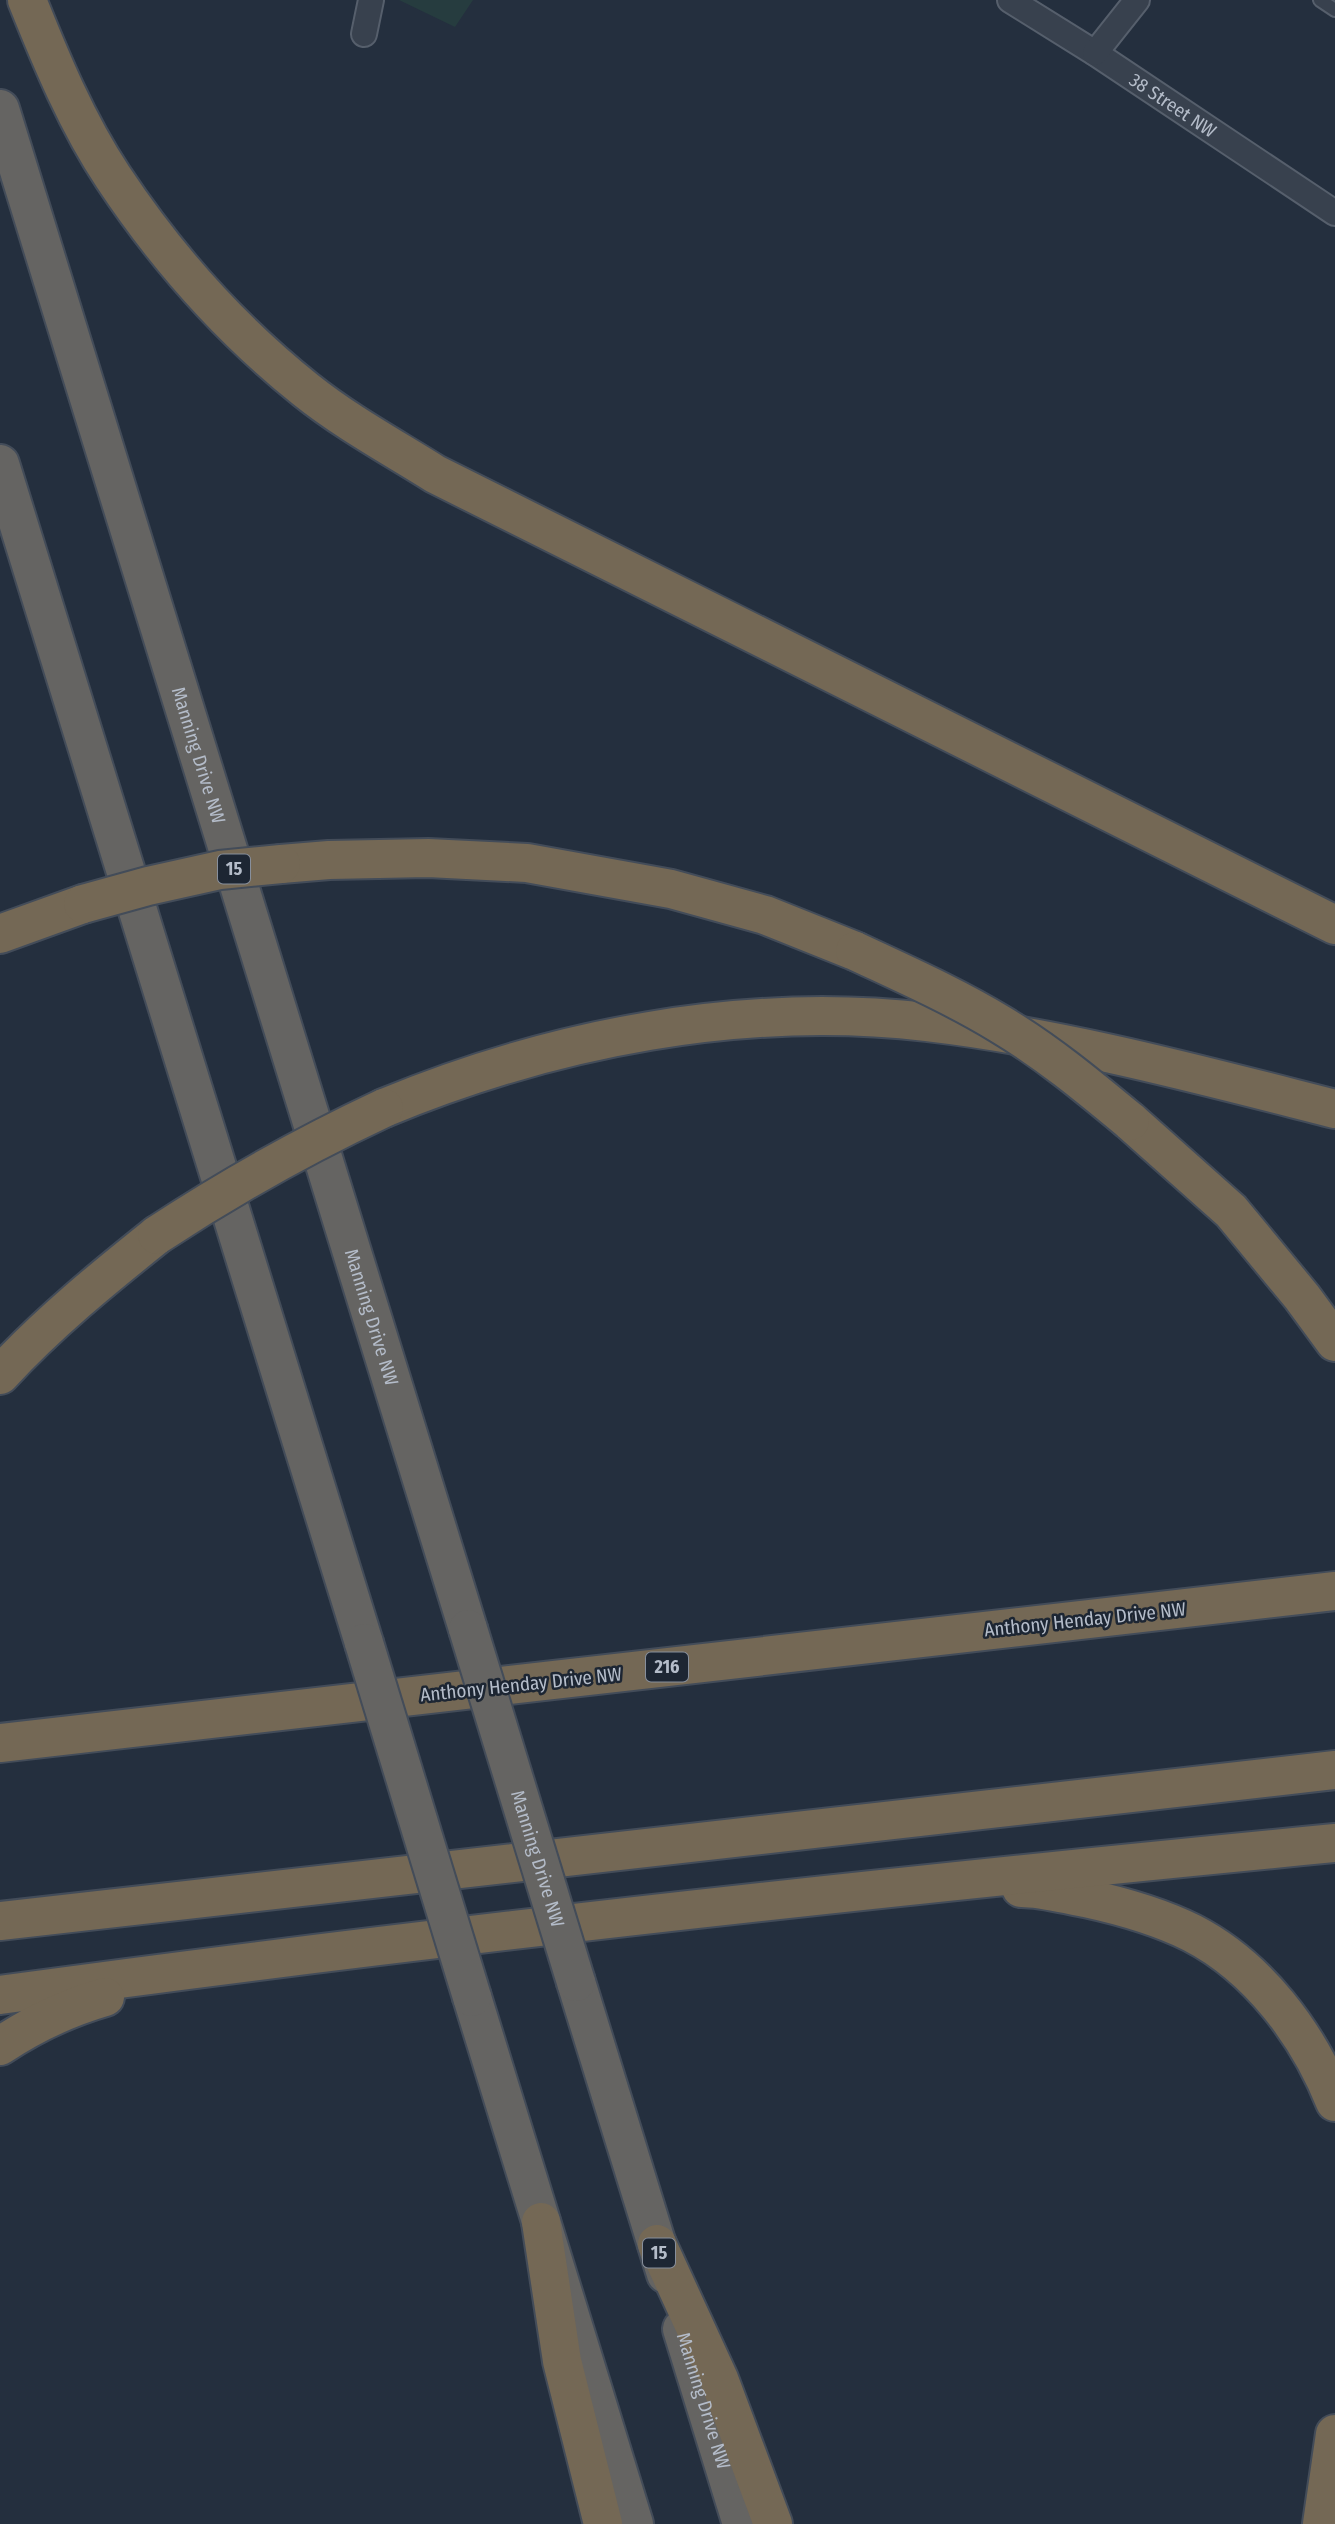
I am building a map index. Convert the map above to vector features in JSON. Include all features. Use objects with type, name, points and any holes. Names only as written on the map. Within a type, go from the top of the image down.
[{"type":"highway","points":[[27,0],[47,50],[111,175],[178,264],[238,330],[307,391],[435,474],[1335,925]]},
{"type":"highway","name":"Manning Drive NW","points":[[0,109],[742,2524]]},
{"type":"highway","points":[[0,464],[634,2524]]},
{"type":"highway","points":[[0,934],[83,904],[148,886],[220,870],[329,860],[428,858],[527,863],[671,889],[765,915],[855,951],[958,1000],[1002,1025],[1070,1071],[1231,1211],[1302,1297],[1335,1342]]},
{"type":"highway","points":[[0,1375],[30,1342],[92,1286],[157,1235],[217,1195],[274,1162],[384,1108],[447,1082],[527,1057],[605,1038],[688,1025],[769,1018],[924,1022],[1002,1032],[1117,1056],[1335,1109]]},
{"type":"highway","name":"Anthony Henday Drive NW","points":[[0,1743],[1335,1591]]},
{"type":"highway","points":[[0,1921],[1335,1769]]},
{"type":"highway","points":[[0,1995],[208,1967],[900,1887],[1335,1843]]},
{"type":"highway","points":[[900,1887],[1035,1888],[1108,1903],[1154,1916],[1194,1934],[1235,1963],[1273,1999],[1304,2038],[1325,2076],[1335,2102]]},
{"type":"highway","points":[[0,2046],[24,2030],[76,2006],[208,1967]]},
{"type":"highway","points":[[541,2222],[562,2361],[603,2524]]},
{"type":"highway","points":[[657,2244],[719,2379],[773,2524]]},
{"type":"highway","points":[[1322,2524],[1335,2434]]},
{"type":"street","points":[[364,34],[371,0]]},
{"type":"street","name":"38 Street NW","points":[[1010,0],[1095,53],[1335,213]]},
{"type":"street","points":[[1095,53],[1137,0]]},
{"type":"lane","points":[[1320,0],[1335,10]]},
{"type":"green space","points":[[399,0],[473,0],[455,27]]}]
